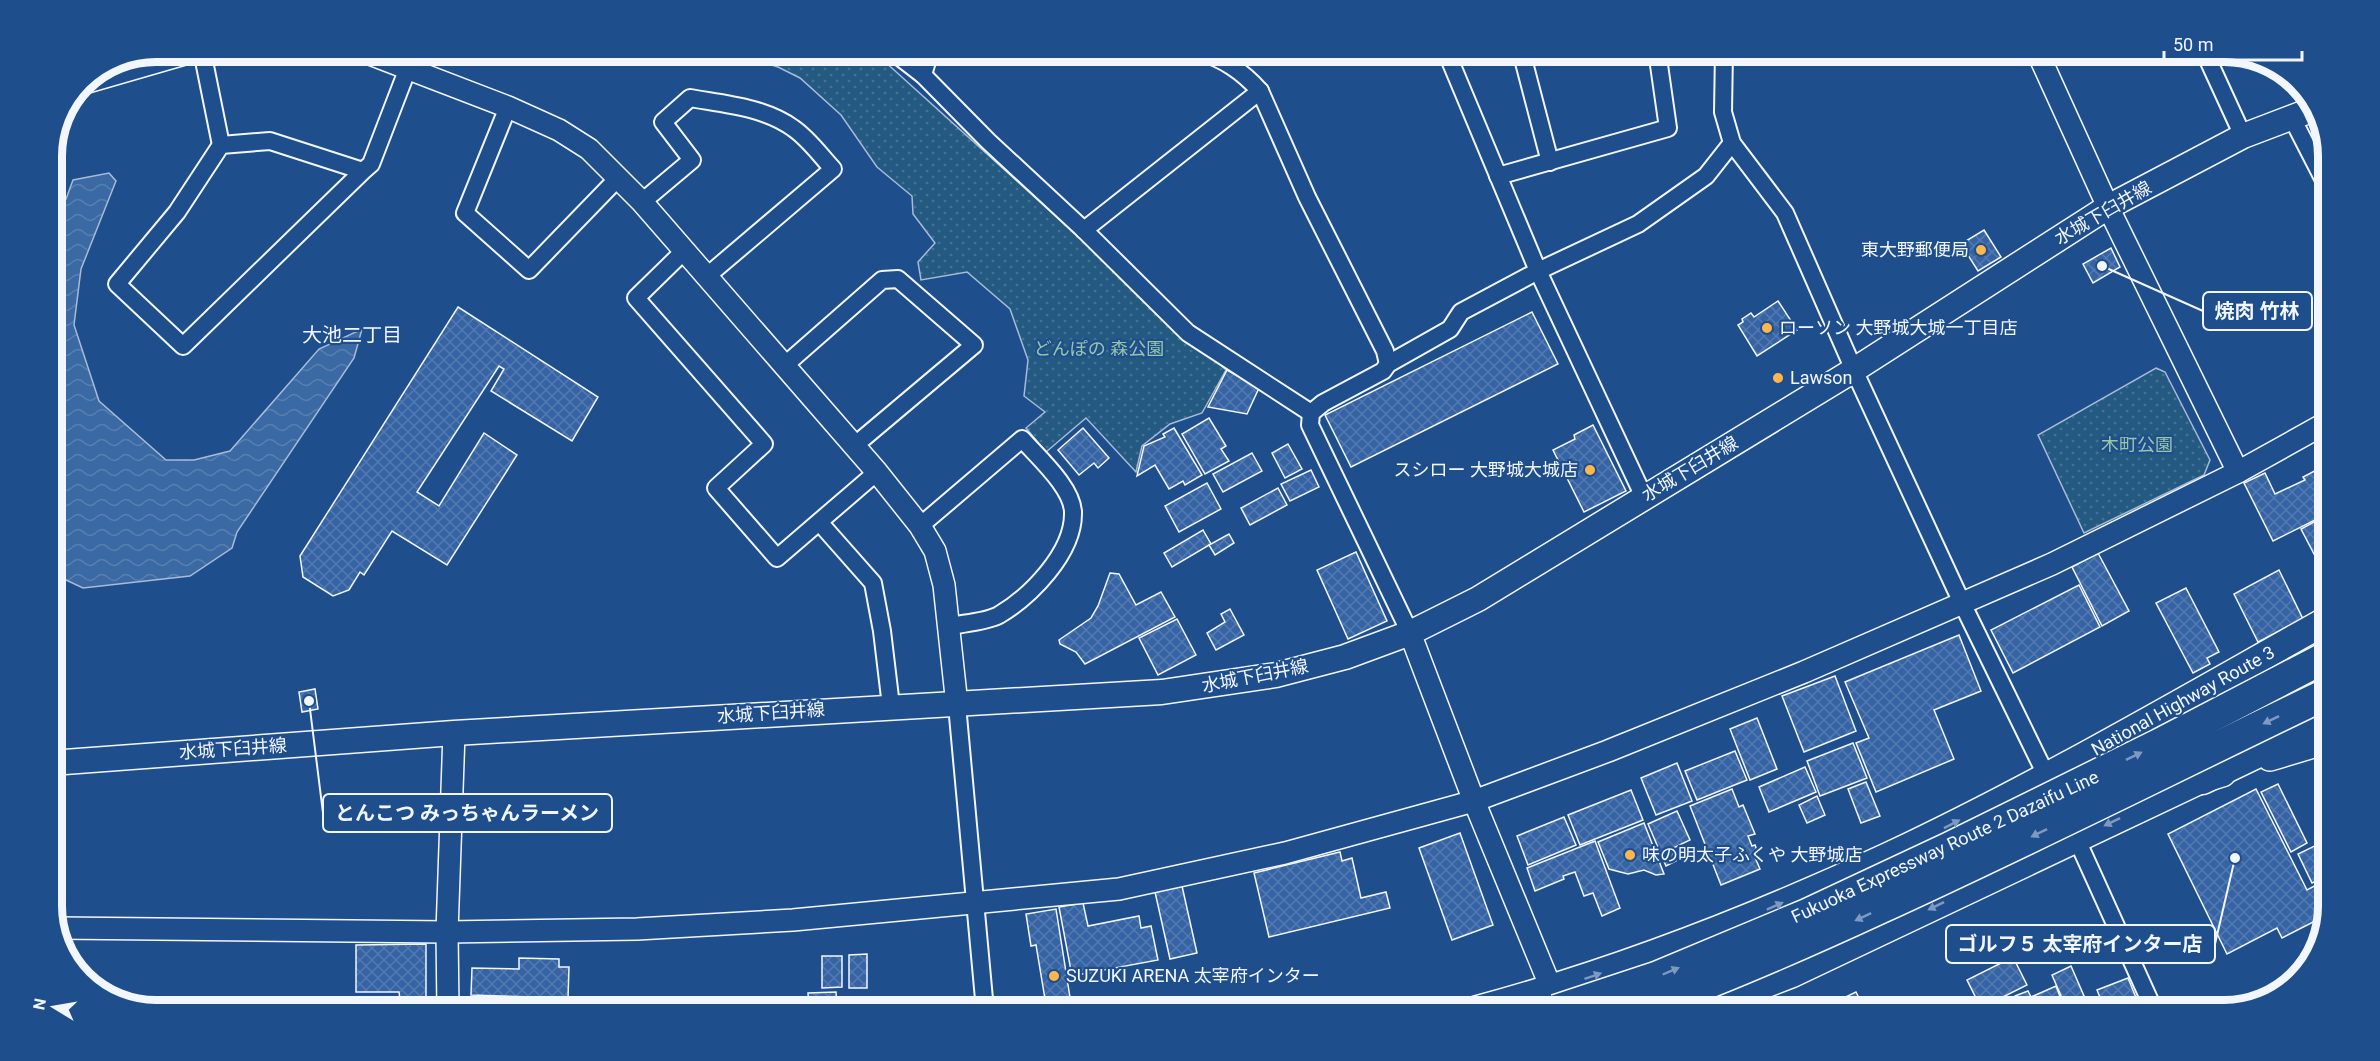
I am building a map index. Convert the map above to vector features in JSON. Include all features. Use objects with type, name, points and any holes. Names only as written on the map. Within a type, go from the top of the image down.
[{"type":"highway","name":"National Highway Route 3","points":[[1561,1000],[1607,971],[1771,907],[1890,855],[2047,776],[2318,625]]},
{"type":"highway","name":"Fukuoka Expressway Route 2 Dazaifu Line","points":[[1568,1000],[1656,977],[1818,909],[2160,744],[2318,661]]},
{"type":"highway","name":"Fukuoka Expressway Route 2 Dazaifu Line","points":[[1666,1000],[1815,938],[1955,875],[2318,698]]},
{"type":"highway","points":[[1724,1000],[1791,974],[2318,723]]},
{"type":"highway","points":[[2202,779],[2318,743]]},
{"type":"main road","name":"水城下臼井線","points":[[62,762],[454,733],[891,706],[957,705],[1151,693],[1228,684],[1276,675],[1345,657],[1410,633],[1478,599],[1854,370],[2108,207],[2243,136],[2303,112]]},
{"type":"street","points":[[102,78],[160,61]]},
{"type":"street","points":[[204,61],[221,145],[177,212],[117,284],[183,346],[371,164],[408,68]]},
{"type":"street","points":[[389,61],[508,107],[559,130],[589,149],[642,202],[683,252],[877,472],[920,526],[935,551],[944,585],[950,626],[984,1000]]},
{"type":"street","points":[[905,61],[923,75],[988,141],[1084,230],[1188,333],[1311,412]]},
{"type":"street","points":[[923,75],[927,61]]},
{"type":"street","points":[[1224,61],[1248,77],[1260,91],[1306,197],[1385,351],[1388,364]]},
{"type":"street","points":[[1450,61],[1538,272],[1644,497]]},
{"type":"street","points":[[1524,61],[1550,162]]},
{"type":"street","points":[[1498,176],[1668,128],[1658,61]]},
{"type":"street","points":[[1724,61],[1724,112],[1732,143],[1785,213],[1854,370],[1962,603],[2047,776],[2149,1000]]},
{"type":"street","points":[[2042,61],[2108,207],[2238,472]]},
{"type":"street","points":[[2209,61],[2243,136]]},
{"type":"street","points":[[1084,230],[1260,91]]},
{"type":"street","points":[[642,202],[692,160],[663,122],[690,98],[746,108],[781,120],[805,138],[832,169],[706,277]]},
{"type":"street","points":[[508,107],[465,213],[529,270],[619,177]]},
{"type":"street","points":[[2303,112],[2318,158]]},
{"type":"street","points":[[221,145],[270,141],[363,171]]},
{"type":"street","points":[[1555,1000],[1474,801],[1410,633],[1310,425],[1311,412],[1450,329],[1461,312],[1638,224],[1706,176],[1732,143]]},
{"type":"street","points":[[683,252],[636,298],[764,444],[716,488],[777,558],[877,472]]},
{"type":"street","points":[[784,366],[882,279],[898,279],[974,345],[854,446]]},
{"type":"street","points":[[64,928],[447,932],[649,928],[793,920],[1119,889],[1285,853],[1474,801],[1608,751],[1804,672],[2052,564],[2238,472],[2318,427]]},
{"type":"street","points":[[920,526],[1022,439],[1065,488],[1074,513],[1065,550],[1035,587],[998,616],[950,626]]},
{"type":"street","points":[[820,523],[873,583],[882,631],[891,706]]},
{"type":"street","points":[[448,1000],[447,932],[454,733]]},
{"type":"green space","name":"どんぽの 森公園","points":[[758,61],[884,61],[1226,370],[1202,413],[1170,424],[1142,446],[1136,472],[1086,418],[1046,452],[1026,428],[1045,412],[1024,396],[1028,360],[1010,309],[967,272],[921,280],[918,262],[935,243],[913,214],[912,196],[877,167],[841,115],[800,78],[778,67]]},
{"type":"green space","name":"木町公園","points":[[2156,368],[2165,372],[2210,460],[2204,475],[2084,533],[2038,435]]},
{"type":"water","points":[[109,173],[116,181],[81,269],[74,325],[99,401],[166,460],[194,460],[230,451],[319,349],[362,329],[354,358],[237,532],[232,548],[190,576],[83,588],[62,578],[62,202],[66,199],[73,180]]},
{"type":"building","name":"東大野郵便局","points":[[1984,230],[2001,257],[1978,271],[1961,244]]},
{"type":"building","points":[[2111,248],[2120,267],[2093,283],[2083,264]]},
{"type":"building","name":"ローソン 大野城大城一丁目店","points":[[1778,301],[1797,330],[1757,356],[1738,325],[1751,313],[1754,317]]},
{"type":"building","points":[[458,307],[598,397],[572,441],[491,391],[504,369],[499,366],[417,492],[439,506],[484,433],[517,455],[447,565],[392,531],[364,575],[360,572],[349,590],[333,596],[303,577],[300,556]]},
{"type":"building","points":[[1532,312],[1558,364],[1351,467],[1325,415]]},
{"type":"building","points":[[1227,370],[1259,388],[1247,414],[1208,407]]},
{"type":"building","points":[[1209,418],[1226,446],[1221,449],[1229,461],[1205,474],[1182,434]]},
{"type":"building","name":"スシロー 大野城大城店","points":[[1593,425],[1626,491],[1584,512],[1553,450],[1575,439],[1574,435]]},
{"type":"building","points":[[1083,428],[1109,458],[1098,468],[1094,463],[1079,475],[1058,450]]},
{"type":"building","points":[[1174,428],[1202,475],[1185,485],[1183,481],[1169,489],[1155,465],[1137,476],[1144,446],[1165,437],[1163,434]]},
{"type":"building","points":[[1288,444],[1302,469],[1285,478],[1272,453]]},
{"type":"building","points":[[1252,453],[1262,471],[1223,492],[1213,474]]},
{"type":"building","points":[[2318,469],[2318,518],[2273,541],[2244,483],[2265,473],[2275,494],[2305,480],[2303,477]]},
{"type":"building","points":[[1311,470],[1319,487],[1290,501],[1281,484]]},
{"type":"building","points":[[1207,483],[1221,509],[1179,532],[1165,506]]},
{"type":"building","points":[[1278,488],[1287,505],[1250,525],[1241,508]]},
{"type":"building","points":[[2318,520],[2318,562],[2301,529]]},
{"type":"building","points":[[1203,530],[1211,544],[1172,567],[1164,553]]},
{"type":"building","points":[[1229,534],[1234,543],[1215,555],[1209,545]]},
{"type":"building","points":[[1356,552],[1387,621],[1348,639],[1317,570]]},
{"type":"building","points":[[2098,553],[2129,611],[2102,626],[2072,567]]},
{"type":"building","points":[[2279,570],[2303,619],[2258,642],[2234,594]]},
{"type":"building","points":[[1110,573],[1119,574],[1136,605],[1161,592],[1175,617],[1085,664],[1076,652],[1060,644],[1059,640],[1091,618]]},
{"type":"building","points":[[2079,585],[2100,627],[2013,673],[1991,630]]},
{"type":"building","points":[[2186,588],[2219,652],[2207,658],[2210,664],[2193,673],[2156,603]]},
{"type":"building","points":[[1230,609],[1244,635],[1216,650],[1207,633],[1225,622],[1221,614]]},
{"type":"building","points":[[1177,619],[1196,655],[1158,675],[1139,638]]},
{"type":"building","points":[[1959,635],[1981,691],[1934,710],[1954,759],[1876,792],[1856,743],[1869,738],[1845,682]]},
{"type":"building","points":[[1835,676],[1856,731],[1804,752],[1782,696]]},
{"type":"building","points":[[315,689],[318,709],[302,712],[299,692]]},
{"type":"building","points":[[1757,718],[1777,769],[1750,780],[1730,729]]},
{"type":"building","points":[[1853,743],[1867,778],[1820,796],[1807,761]]},
{"type":"building","points":[[1735,751],[1747,780],[1697,800],[1685,771]]},
{"type":"building","points":[[1677,763],[1692,801],[1656,815],[1641,778]]},
{"type":"building","points":[[1805,767],[1816,792],[1769,812],[1759,787]]},
{"type":"building","points":[[1866,782],[1880,816],[1861,823],[1848,789]]},
{"type":"building","points":[[2278,784],[2307,843],[2291,852],[2261,792]]},
{"type":"building","points":[[1732,789],[1739,807],[1743,805],[1755,834],[1748,836],[1758,853],[1754,855],[1760,869],[1721,885],[1690,806]]},
{"type":"building","points":[[2256,789],[2307,890],[2318,884],[2317,920],[2282,938],[2277,928],[2227,954],[2168,834]]},
{"type":"building","points":[[1631,790],[1643,820],[1580,845],[1568,815]]},
{"type":"building","points":[[1817,796],[1825,815],[1807,823],[1799,805]]},
{"type":"building","points":[[1677,811],[1690,840],[1671,849],[1676,861],[1666,866],[1648,824]]},
{"type":"building","points":[[1564,817],[1576,845],[1528,865],[1517,836]]},
{"type":"building","name":"味の明太子ふくや 大野城店","points":[[1644,823],[1664,874],[1656,875],[1644,870],[1628,874],[1609,869],[1598,842]]},
{"type":"building","points":[[1460,833],[1493,925],[1452,940],[1419,848]]},
{"type":"building","points":[[1595,841],[1620,908],[1602,916],[1593,893],[1584,896],[1575,872],[1535,891],[1527,868]]},
{"type":"building","points":[[2318,844],[2318,880],[2312,883],[2298,854]]},
{"type":"building","points":[[1340,852],[1342,861],[1352,858],[1361,898],[1386,892],[1390,908],[1269,937],[1254,873]]},
{"type":"building","points":[[1182,886],[1197,953],[1170,959],[1155,892]]},
{"type":"building","points":[[1083,903],[1088,926],[1139,916],[1141,928],[1151,926],[1158,960],[1072,976],[1059,907]]},
{"type":"building","name":"SUZUKI ARENA 太宰府インター","points":[[1056,909],[1070,1000],[1045,1000],[1036,945],[1031,946],[1026,914]]},
{"type":"building","points":[[426,944],[426,998],[400,999],[399,992],[356,992],[356,945]]},
{"type":"building","points":[[867,954],[867,988],[849,988],[849,955]]},
{"type":"building","points":[[822,956],[842,956],[842,987],[822,988]]},
{"type":"building","points":[[2013,957],[2027,985],[1997,1000],[1977,1000],[1967,980]]},
{"type":"building","points":[[519,958],[559,959],[559,967],[569,967],[568,998],[471,995],[472,968],[519,969]]},
{"type":"building","points":[[2071,966],[2084,996],[2076,1000],[2063,1000],[2052,975]]},
{"type":"building","points":[[2128,978],[2137,1000],[2101,1000],[2097,990]]},
{"type":"building","points":[[2056,986],[2061,1000],[2032,1000],[2031,997]]},
{"type":"building","points":[[2028,991],[2032,1000],[2016,1000],[2015,996]]},
{"type":"building","points":[[836,992],[836,1000],[808,1000],[808,993]]},
{"type":"building","points":[[1856,992],[1860,1000],[1839,1000]]},
{"type":"building","points":[[527,997],[561,999],[561,1000],[527,1000]]},
{"type":"place","name":"東大野郵便局","points":[[1981,250]]},
{"type":"place","name":"焼肉 竹林","points":[[2102,266]]},
{"type":"place","name":"ローソン 大野城大城一丁目店","points":[[1767,328]]},
{"type":"place","name":"Lawson","points":[[1778,378]]},
{"type":"place","name":"スシロー 大野城大城店","points":[[1590,470]]},
{"type":"place","name":"とんこつ みっちゃんラーメン","points":[[309,701]]},
{"type":"place","name":"味の明太子ふくや 大野城店","points":[[1630,855]]},
{"type":"place","name":"ゴルフ５ 太宰府インター店","points":[[2235,858]]},
{"type":"place","name":"SUZUKI ARENA 太宰府インター","points":[[1054,976]]},
{"type":"district","name":"大池二丁目","points":[[352,335]]}]
